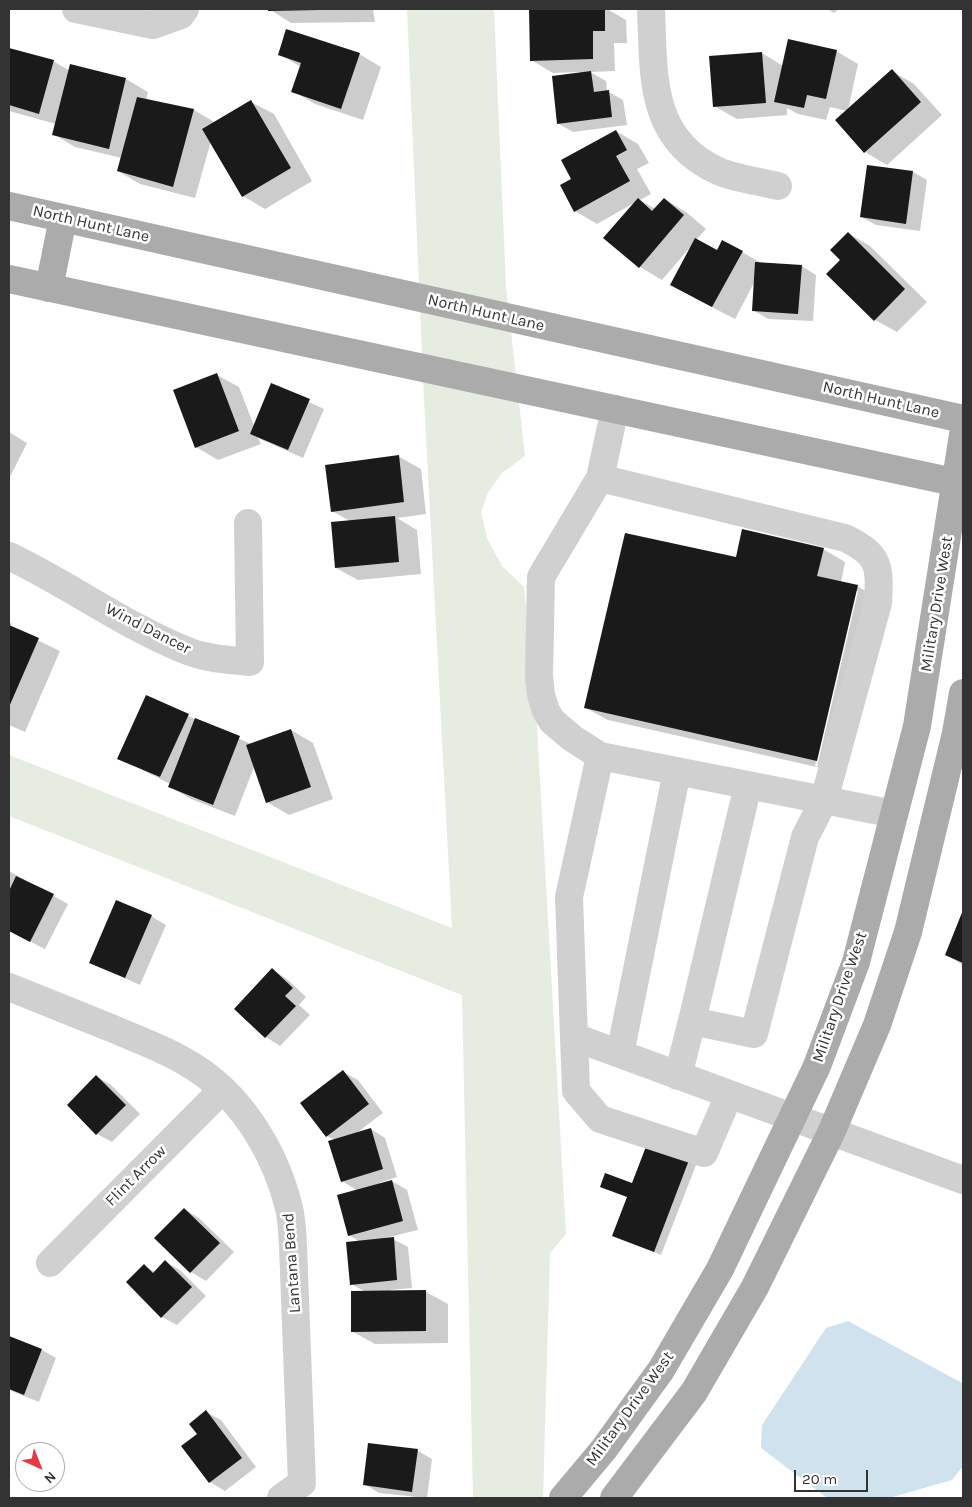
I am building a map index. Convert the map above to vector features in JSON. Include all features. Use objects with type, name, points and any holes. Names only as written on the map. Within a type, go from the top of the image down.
[{"type":"main road","name":"North Hunt Lane","points":[[9,206],[963,419]]},
{"type":"main road","points":[[49,288],[63,218]]},
{"type":"main road","points":[[9,279],[960,483]]},
{"type":"main road","name":"Military Drive West","points":[[563,1498],[604,1449],[661,1370],[720,1269],[817,1066],[856,962],[917,726],[960,483],[963,435]]},
{"type":"main road","points":[[614,1498],[694,1392],[755,1287],[831,1133],[877,1025],[908,932],[956,733],[963,693]]},
{"type":"street","points":[[76,9],[153,25],[183,12]]},
{"type":"street","points":[[651,9],[654,82],[667,127],[689,155],[720,172],[778,186]]},
{"type":"street","points":[[615,409],[600,478],[541,576],[539,676],[541,695],[552,721],[572,738],[600,756],[894,814]]},
{"type":"street","points":[[600,478],[845,538],[865,547],[873,558],[878,571],[878,603],[824,800],[805,837],[754,1034],[692,1021]]},
{"type":"street","name":"Wind Dancer","points":[[9,556],[38,570],[158,638],[192,652],[222,660],[250,662],[248,523]]},
{"type":"street","points":[[600,756],[569,897],[576,1092],[600,1119],[704,1154],[729,1095]]},
{"type":"street","points":[[620,1054],[677,771]]},
{"type":"street","points":[[678,1076],[748,785]]},
{"type":"street","name":"Lantana Bend","points":[[9,987],[156,1047],[193,1067],[222,1090],[252,1124],[266,1148],[280,1178],[290,1210],[293,1246],[291,1491]]},
{"type":"street","points":[[574,1037],[963,1180]]},
{"type":"street","name":"Flint Arrow","points":[[50,1263],[222,1090]]},
{"type":"shaded area","points":[[407,9],[494,9],[506,287],[525,456],[502,473],[488,492],[481,512],[487,538],[502,566],[524,587],[537,727],[566,1234],[550,1253],[543,1498],[473,1498],[462,995],[9,816],[9,755],[452,928],[424,399]]},
{"type":"water","points":[[848,1321],[962,1383],[963,1466],[952,1480],[889,1498],[827,1498],[761,1448],[762,1425],[826,1328]]},
{"type":"building","points":[[268,9],[320,9],[320,10],[268,11]]},
{"type":"building","points":[[529,9],[605,9],[605,31],[593,31],[593,59],[530,61]]},
{"type":"building","points":[[286,29],[360,53],[341,109],[291,92],[301,63],[278,55]]},
{"type":"building","points":[[788,39],[837,50],[826,99],[807,95],[804,108],[774,102]]},
{"type":"building","points":[[9,48],[54,60],[39,114],[9,105]]},
{"type":"building","points":[[762,52],[766,103],[713,107],[709,56]]},
{"type":"building","points":[[70,64],[126,78],[109,149],[52,135]]},
{"type":"building","points":[[892,69],[921,102],[864,153],[835,120]]},
{"type":"building","points":[[591,71],[594,92],[609,90],[612,117],[557,124],[552,76]]},
{"type":"building","points":[[137,97],[194,109],[173,187],[117,171]]},
{"type":"building","points":[[251,100],[291,168],[242,197],[202,129]]},
{"type":"building","points":[[616,130],[627,150],[616,156],[630,181],[574,212],[560,185],[571,179],[561,160]]},
{"type":"building","points":[[867,165],[913,171],[906,224],[860,217]]},
{"type":"building","points":[[638,198],[652,211],[664,198],[684,215],[639,268],[603,238]]},
{"type":"building","points":[[848,232],[905,289],[874,321],[826,274],[840,260],[830,250]]},
{"type":"building","points":[[695,238],[717,250],[722,240],[743,251],[712,307],[670,285]]},
{"type":"building","points":[[755,262],[802,265],[798,314],[752,311]]},
{"type":"building","points":[[217,373],[239,431],[195,448],[173,390]]},
{"type":"building","points":[[271,383],[310,399],[288,450],[250,434]]},
{"type":"building","points":[[399,455],[404,502],[331,512],[325,465]]},
{"type":"building","points":[[395,516],[399,562],[335,568],[331,522]]},
{"type":"building","points":[[742,529],[824,548],[817,576],[858,585],[817,761],[584,708],[625,533],[736,557]]},
{"type":"building","points":[[9,625],[39,638],[9,707]]},
{"type":"building","points":[[146,695],[189,714],[160,777],[117,759]]},
{"type":"building","points":[[195,718],[240,736],[213,805],[168,787]]},
{"type":"building","points":[[291,729],[311,787],[266,803],[246,745]]},
{"type":"building","points":[[16,876],[54,894],[30,942],[9,931],[9,891]]},
{"type":"building","points":[[116,900],[152,915],[125,978],[89,963]]},
{"type":"building","points":[[963,910],[963,963],[945,955]]},
{"type":"building","points":[[272,968],[293,988],[285,996],[296,1006],[265,1038],[234,1009]]},
{"type":"building","points":[[343,1070],[369,1104],[326,1137],[300,1103]]},
{"type":"building","points":[[96,1075],[126,1105],[96,1135],[67,1105]]},
{"type":"building","points":[[371,1128],[383,1169],[341,1182],[328,1141]]},
{"type":"building","points":[[647,1144],[689,1160],[654,1252],[612,1236],[627,1197],[600,1187],[605,1173],[632,1183]]},
{"type":"building","points":[[392,1180],[403,1221],[348,1236],[337,1195]]},
{"type":"building","points":[[184,1208],[220,1243],[190,1273],[154,1238]]},
{"type":"building","points":[[394,1237],[397,1280],[350,1285],[346,1242]]},
{"type":"building","points":[[165,1260],[192,1287],[161,1318],[126,1282],[144,1264],[153,1273]]},
{"type":"building","points":[[426,1290],[426,1331],[351,1332],[351,1291]]},
{"type":"building","points":[[9,1336],[42,1349],[24,1395],[9,1389]]},
{"type":"building","points":[[206,1410],[242,1458],[209,1483],[181,1446],[197,1434],[189,1424]]},
{"type":"building","points":[[368,1443],[418,1449],[412,1492],[363,1485]]}]
